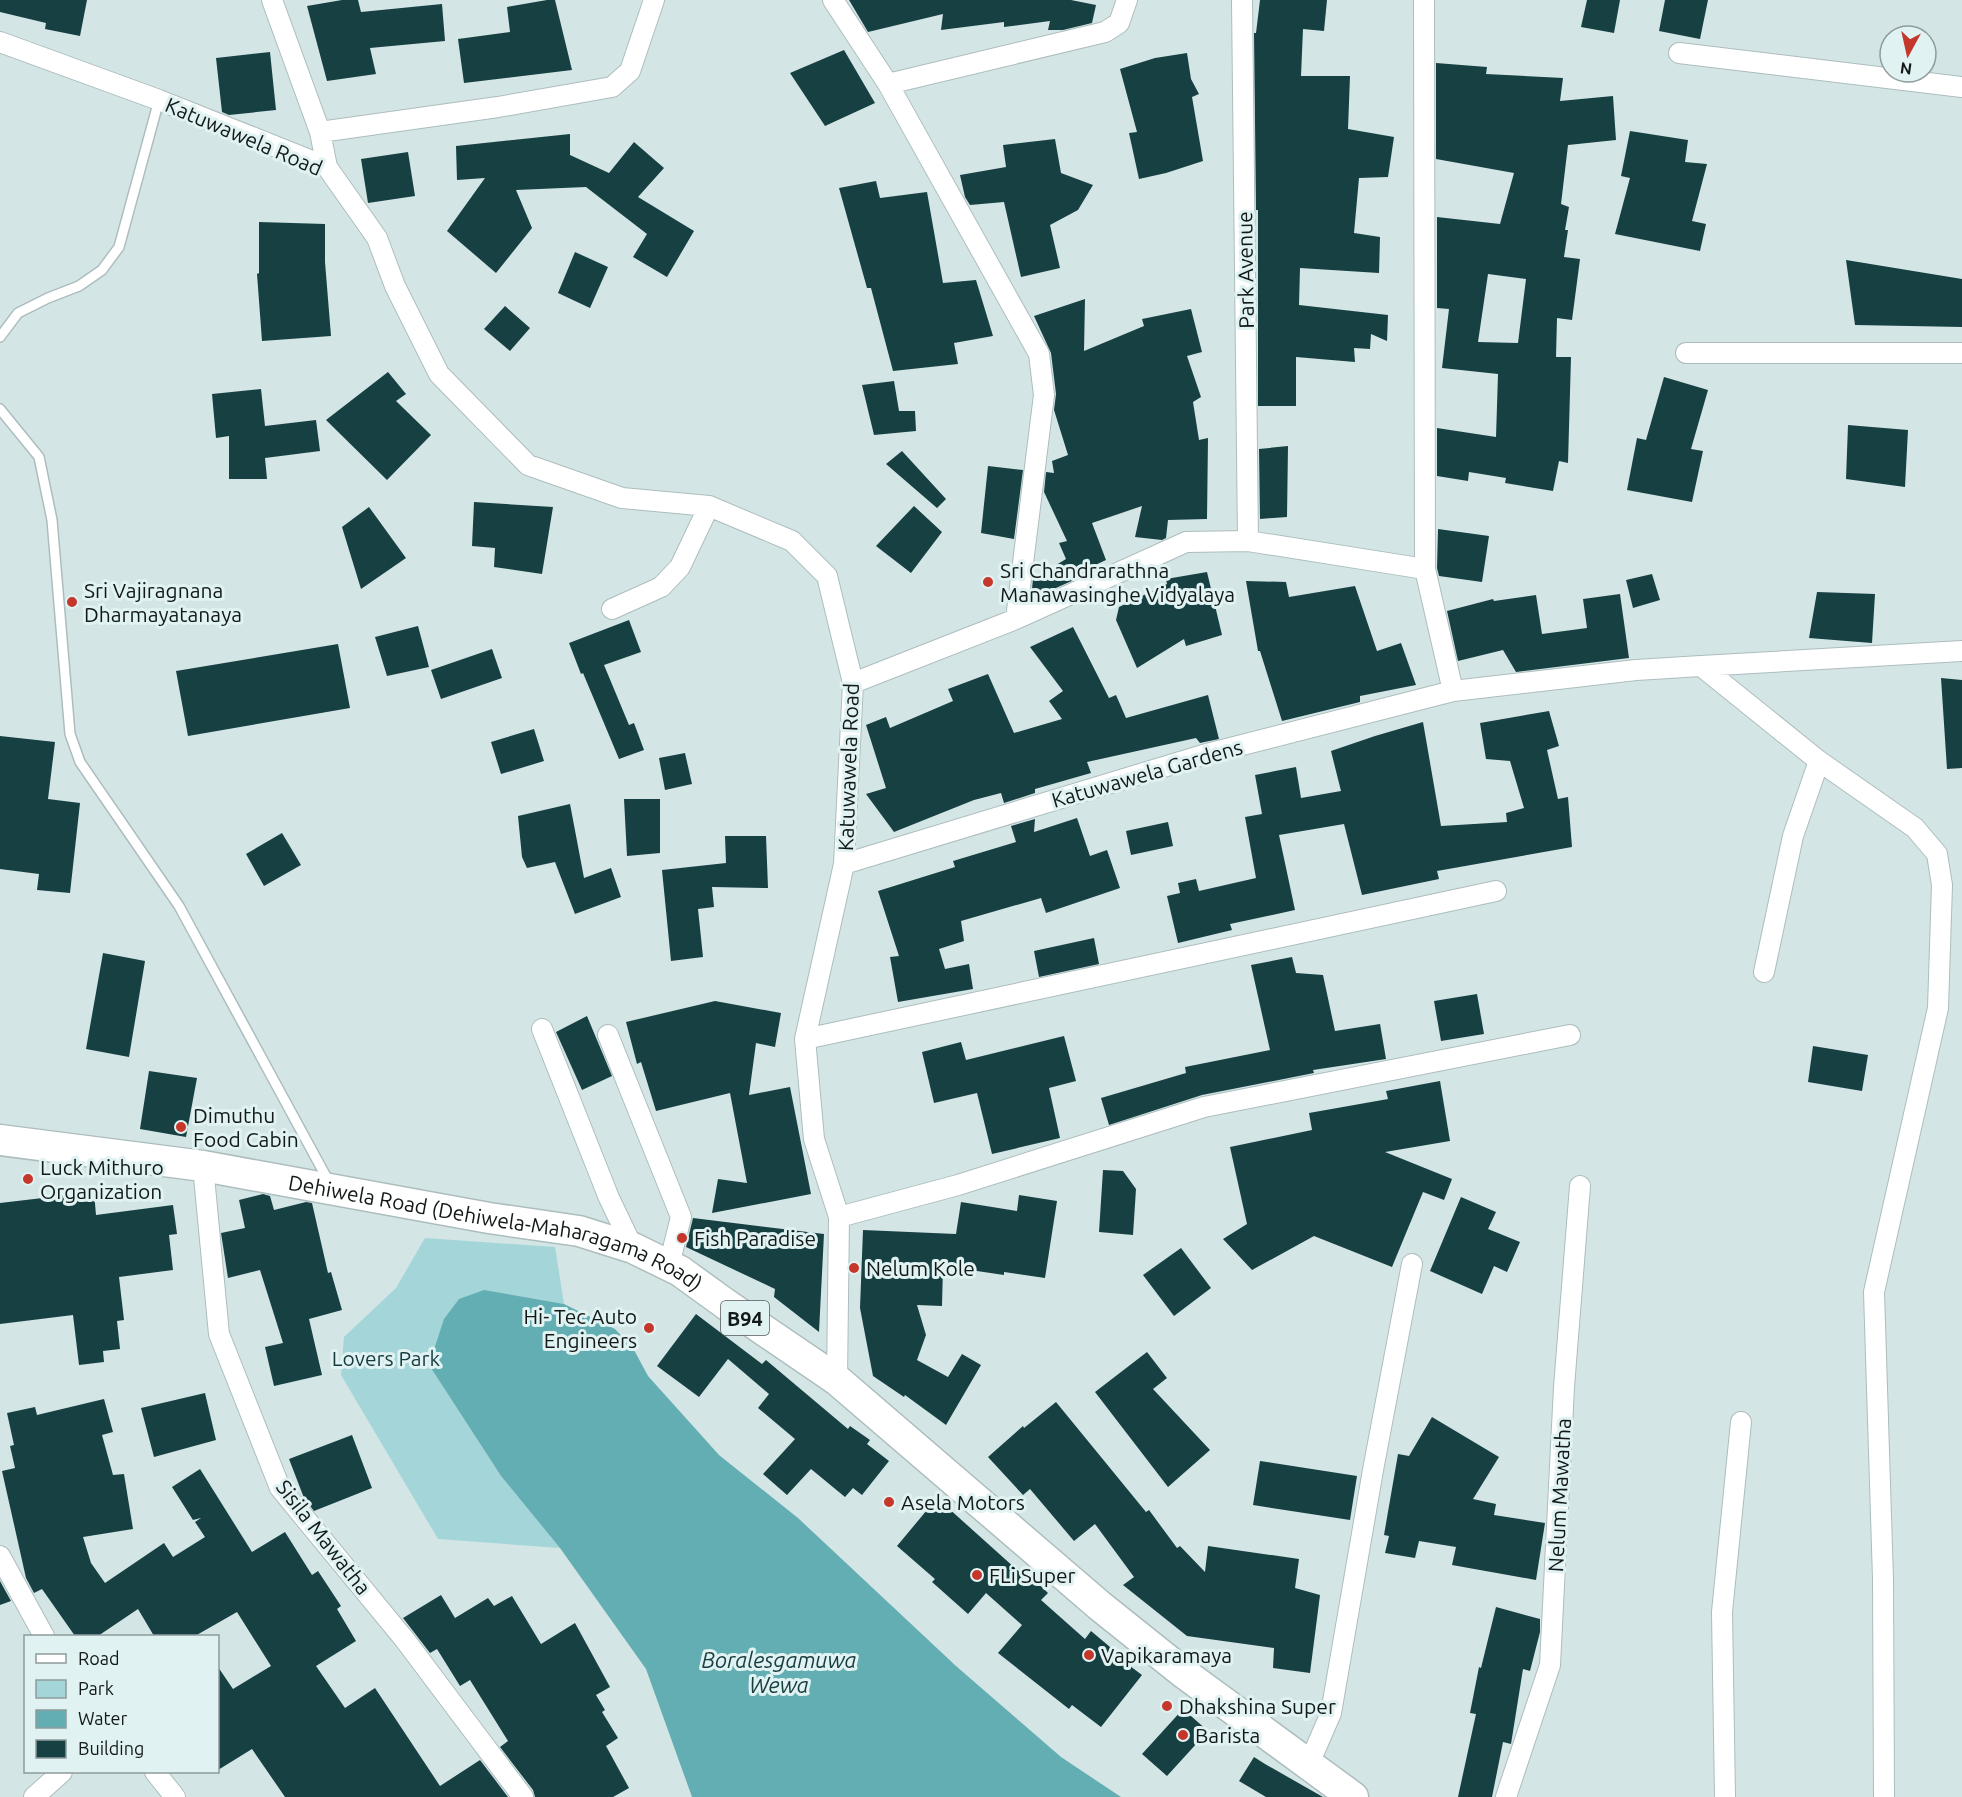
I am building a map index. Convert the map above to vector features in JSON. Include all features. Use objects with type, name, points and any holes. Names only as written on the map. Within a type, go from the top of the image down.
[{"type":"main road","name":"Dehiwela Road (Dehiwela-Maharagama Road)","points":[[0,1140],[203,1166],[489,1218],[579,1231],[633,1248],[680,1270],[837,1380],[1100,1606],[1185,1674],[1353,1797]]},
{"type":"street","points":[[272,0],[320,132],[327,167]]},
{"type":"street","points":[[320,132],[498,107],[612,87],[630,72],[654,0]]},
{"type":"street","points":[[833,0],[888,84],[1039,354],[1044,395],[1016,619]]},
{"type":"street","points":[[888,84],[1105,32],[1119,22],[1127,0]]},
{"type":"street","name":"Park Avenue","points":[[1242,0],[1248,541]]},
{"type":"street","points":[[1424,0],[1425,569],[1453,691]]},
{"type":"street","name":"Katuwawela Road","points":[[0,42],[159,100],[327,167],[377,238],[395,286],[439,374],[528,465],[622,498],[709,507],[792,541],[827,576],[854,682],[844,864],[805,1039],[814,1139],[839,1217],[837,1380]]},
{"type":"street","points":[[1679,53],[1962,87]]},
{"type":"street","points":[[1686,353],[1962,352]]},
{"type":"street","points":[[612,609],[661,587],[667,581],[680,567],[709,507]]},
{"type":"street","points":[[854,682],[1016,619],[1186,542],[1248,541],[1425,569]]},
{"type":"street","name":"Katuwawela Gardens","points":[[844,864],[1203,754],[1453,691],[1636,670],[1962,651]]},
{"type":"street","points":[[1701,666],[1819,761],[1915,828],[1937,854],[1942,885],[1938,1008],[1874,1292],[1883,1579],[1884,1797]]},
{"type":"street","points":[[1764,972],[1793,836],[1819,761]]},
{"type":"street","points":[[805,1039],[1496,891]]},
{"type":"street","points":[[542,1029],[609,1198],[633,1248]]},
{"type":"street","points":[[608,1035],[681,1216],[669,1265]]},
{"type":"street","points":[[839,1217],[958,1185],[1204,1107],[1570,1035]]},
{"type":"street","name":"Sisila Mawatha","points":[[203,1166],[219,1334],[280,1488],[405,1640],[523,1797]]},
{"type":"street","name":"Nelum Mawatha","points":[[1506,1797],[1550,1665],[1564,1387],[1580,1186]]},
{"type":"street","points":[[1308,1766],[1330,1713],[1412,1264]]},
{"type":"street","points":[[1725,1797],[1722,1612],[1741,1422]]},
{"type":"street","points":[[0,1556],[43,1635]]},
{"type":"street","points":[[34,1797],[61,1773]]},
{"type":"street","points":[[156,1773],[175,1797]]},
{"type":"lane","points":[[0,337],[18,313],[79,286],[102,270],[119,247],[159,100]]},
{"type":"lane","points":[[0,409],[39,457],[52,520],[70,734],[80,762],[179,906],[333,1190]]},
{"type":"green space","name":"Lovers Park","points":[[425,1238],[555,1247],[564,1304],[484,1291],[429,1365],[501,1476],[560,1548],[438,1539],[341,1375],[344,1337],[396,1288]]},
{"type":"water","name":"Boralesgamuwa Wewa","points":[[484,1290],[564,1304],[615,1329],[633,1348],[648,1376],[719,1455],[798,1518],[956,1666],[1061,1757],[1121,1797],[692,1797],[646,1669],[560,1548],[501,1476],[429,1365],[444,1319],[459,1299]]},
{"type":"building","points":[[0,0],[87,0],[80,36],[45,29],[46,23],[0,12]]},
{"type":"building","points":[[342,0],[358,0],[361,12],[442,4],[445,41],[370,48],[376,74],[327,81],[307,6]]},
{"type":"building","points":[[555,0],[572,70],[464,83],[458,39],[510,32],[507,7]]},
{"type":"building","points":[[849,0],[1071,0],[1096,5],[1092,23],[1063,30],[1048,30],[1050,21],[1004,27],[1004,22],[941,30],[943,14],[868,32]]},
{"type":"building","points":[[1260,0],[1327,0],[1324,31],[1303,29],[1301,76],[1350,76],[1348,129],[1394,137],[1388,177],[1359,178],[1354,233],[1380,237],[1379,273],[1300,268],[1299,305],[1388,315],[1387,341],[1371,334],[1370,349],[1354,348],[1355,362],[1296,357],[1296,406],[1258,406],[1258,210],[1256,210],[1254,33],[1256,33]]},
{"type":"building","points":[[1587,0],[1620,0],[1614,33],[1581,27]]},
{"type":"building","points":[[1665,0],[1708,0],[1700,39],[1659,31]]},
{"type":"building","points":[[844,50],[875,103],[825,126],[790,73]]},
{"type":"building","points":[[270,52],[276,110],[229,115],[222,112],[216,58]]},
{"type":"building","points":[[1187,53],[1191,79],[1199,94],[1192,97],[1203,161],[1139,179],[1129,133],[1137,132],[1120,69],[1155,58]]},
{"type":"building","points":[[1436,63],[1487,67],[1486,74],[1563,78],[1560,101],[1613,96],[1616,140],[1568,145],[1561,204],[1569,207],[1564,257],[1580,259],[1572,320],[1557,318],[1556,357],[1571,357],[1568,463],[1559,461],[1553,491],[1505,483],[1506,478],[1469,472],[1468,481],[1437,476],[1437,428],[1496,437],[1498,374],[1442,368],[1449,309],[1437,308],[1437,217],[1500,224],[1514,173],[1436,159]],"holes":[[[1488,274],[1526,279],[1518,343],[1478,342]]]},
{"type":"building","points":[[1630,131],[1688,140],[1685,162],[1707,164],[1692,221],[1706,224],[1700,251],[1615,234],[1630,178],[1621,176]]},
{"type":"building","points":[[570,134],[570,155],[609,173],[634,142],[664,168],[638,197],[694,231],[667,277],[633,257],[647,234],[586,187],[516,190],[532,228],[496,273],[447,231],[485,178],[457,180],[456,146]]},
{"type":"building","points":[[1055,139],[1061,173],[1093,185],[1078,210],[1050,225],[1060,268],[1021,277],[1004,202],[970,205],[965,197],[960,175],[1006,167],[1003,145]]},
{"type":"building","points":[[408,152],[415,196],[368,203],[361,159]]},
{"type":"building","points":[[876,181],[880,198],[927,192],[943,283],[976,280],[993,336],[954,343],[958,364],[893,371],[871,288],[867,288],[839,188]]},
{"type":"building","points":[[259,222],[325,224],[325,262],[331,336],[262,341],[257,274],[259,273]]},
{"type":"building","points":[[575,252],[608,267],[590,308],[558,293]]},
{"type":"building","points":[[1846,260],[1962,279],[1962,327],[1855,325]]},
{"type":"building","points":[[1085,299],[1084,351],[1144,326],[1142,319],[1191,309],[1202,352],[1187,356],[1201,397],[1193,402],[1199,440],[1208,438],[1207,519],[1168,520],[1166,538],[1162,540],[1135,537],[1142,506],[1092,523],[1106,560],[1091,567],[1092,572],[1031,599],[1033,579],[1066,559],[1059,543],[1067,541],[1044,492],[1046,472],[1054,473],[1052,461],[1068,455],[1054,410],[1056,394],[1051,353],[1034,316]]},
{"type":"building","points":[[505,306],[530,328],[510,351],[484,329]]},
{"type":"building","points":[[388,372],[406,394],[396,401],[431,435],[387,480],[326,420]]},
{"type":"building","points":[[1664,377],[1708,390],[1691,449],[1703,451],[1692,502],[1627,490],[1637,438],[1646,440]]},
{"type":"building","points":[[894,381],[899,411],[915,411],[916,431],[874,435],[862,385]]},
{"type":"building","points":[[261,389],[265,426],[316,420],[320,451],[265,458],[267,479],[229,479],[229,436],[216,438],[212,394]]},
{"type":"building","points":[[1848,425],[1908,430],[1905,487],[1846,479]]},
{"type":"building","points":[[1288,446],[1287,517],[1260,519],[1259,449]]},
{"type":"building","points":[[902,451],[946,499],[937,508],[886,464]]},
{"type":"building","points":[[988,466],[1023,470],[1014,539],[981,533]]},
{"type":"building","points":[[474,502],[553,507],[542,574],[494,567],[495,548],[472,546]]},
{"type":"building","points":[[914,506],[942,532],[911,573],[876,546]]},
{"type":"building","points":[[369,507],[406,558],[361,589],[342,527]]},
{"type":"building","points":[[1438,529],[1489,536],[1482,582],[1439,576],[1437,568]]},
{"type":"building","points":[[1207,572],[1222,635],[1186,646],[1184,639],[1137,668],[1116,620],[1119,607],[1167,584],[1166,579]]},
{"type":"building","points":[[1652,574],[1660,600],[1633,608],[1626,580]]},
{"type":"building","points":[[1246,581],[1286,582],[1289,597],[1355,586],[1377,651],[1401,643],[1416,685],[1360,696],[1360,702],[1282,721],[1260,651],[1258,651]]},
{"type":"building","points":[[1817,592],[1875,594],[1872,643],[1809,638]]},
{"type":"building","points":[[1620,594],[1629,658],[1516,672],[1503,650],[1458,661],[1447,611],[1493,599],[1494,601],[1536,595],[1542,634],[1587,628],[1583,599]]},
{"type":"building","points":[[629,620],[641,652],[604,665],[629,725],[634,723],[644,750],[619,759],[569,643]]},
{"type":"building","points":[[418,626],[429,667],[387,676],[375,637]]},
{"type":"building","points":[[1073,627],[1109,698],[1116,695],[1126,718],[1208,695],[1219,739],[1200,743],[1196,738],[1087,762],[1091,773],[1035,789],[1035,793],[1004,803],[1001,793],[974,800],[894,832],[866,794],[886,788],[866,725],[886,717],[890,728],[953,701],[948,689],[988,674],[1014,733],[1062,719],[1049,701],[1063,691],[1030,647]]},
{"type":"building","points":[[338,644],[350,708],[188,736],[176,671]]},
{"type":"building","points":[[492,649],[502,678],[441,699],[431,670]]},
{"type":"building","points":[[1941,678],[1962,680],[1962,768],[1947,769]]},
{"type":"building","points":[[1549,711],[1559,746],[1547,750],[1558,799],[1568,797],[1572,847],[1437,871],[1439,879],[1362,895],[1344,824],[1279,835],[1295,910],[1230,924],[1232,930],[1178,943],[1167,896],[1180,893],[1178,883],[1196,879],[1199,891],[1256,878],[1245,817],[1262,814],[1255,775],[1296,767],[1301,798],[1341,791],[1331,751],[1423,722],[1441,826],[1507,822],[1506,813],[1524,808],[1510,761],[1486,759],[1480,723]]},
{"type":"building","points":[[534,729],[544,761],[501,774],[491,742]]},
{"type":"building","points":[[0,736],[55,742],[48,799],[80,803],[70,893],[37,890],[39,874],[0,869]]},
{"type":"building","points":[[685,753],[692,784],[665,790],[659,758]]},
{"type":"building","points":[[624,799],[660,799],[660,853],[627,856]]},
{"type":"building","points":[[570,804],[584,878],[611,868],[621,897],[575,914],[555,862],[527,868],[522,857],[518,816]]},
{"type":"building","points":[[1077,818],[1090,856],[1107,850],[1120,888],[1046,913],[1041,898],[961,921],[964,941],[939,949],[945,969],[969,964],[973,989],[898,1002],[890,957],[899,956],[878,891],[955,867],[953,861],[1016,842],[1011,826],[1035,819],[1034,832]]},
{"type":"building","points":[[1168,822],[1173,846],[1131,855],[1126,831]]},
{"type":"building","points":[[282,833],[301,865],[264,886],[246,854]]},
{"type":"building","points":[[725,836],[766,836],[768,888],[712,887],[714,907],[698,909],[703,957],[671,961],[662,870],[726,863]]},
{"type":"building","points":[[1094,938],[1099,964],[1039,977],[1034,951]]},
{"type":"building","points":[[103,953],[145,961],[129,1057],[86,1049]]},
{"type":"building","points":[[1292,957],[1296,973],[1323,975],[1335,1031],[1380,1024],[1386,1059],[1313,1070],[1314,1073],[1202,1095],[1109,1125],[1101,1098],[1186,1073],[1185,1067],[1270,1050],[1251,965]]},
{"type":"building","points":[[1477,994],[1484,1034],[1441,1041],[1434,1001]]},
{"type":"building","points":[[715,1001],[781,1013],[775,1047],[756,1043],[749,1095],[790,1087],[811,1194],[712,1213],[718,1179],[747,1183],[730,1093],[656,1111],[641,1062],[637,1064],[626,1022]]},
{"type":"building","points":[[587,1016],[612,1076],[582,1090],[556,1032]]},
{"type":"building","points":[[1064,1036],[1076,1081],[1049,1088],[1060,1138],[992,1154],[977,1093],[934,1103],[922,1052],[961,1042],[966,1060]]},
{"type":"building","points":[[1813,1046],[1868,1055],[1862,1091],[1808,1082]]},
{"type":"building","points":[[149,1071],[197,1078],[186,1137],[140,1129]]},
{"type":"building","points":[[1440,1081],[1450,1141],[1385,1152],[1452,1179],[1444,1200],[1423,1192],[1392,1267],[1314,1236],[1252,1270],[1223,1239],[1247,1224],[1230,1147],[1312,1130],[1309,1113],[1388,1099],[1386,1091]]},
{"type":"building","points":[[1103,1170],[1123,1171],[1136,1189],[1133,1235],[1099,1232]]},
{"type":"building","points":[[94,1192],[96,1215],[173,1205],[177,1234],[169,1235],[173,1270],[119,1277],[124,1320],[117,1321],[120,1349],[103,1351],[104,1362],[79,1365],[73,1315],[0,1324],[0,1203]]},
{"type":"building","points":[[263,1194],[270,1196],[274,1210],[306,1202],[312,1203],[328,1273],[331,1272],[342,1310],[309,1319],[322,1375],[274,1386],[265,1347],[283,1343],[260,1270],[228,1278],[221,1233],[245,1228],[239,1200]]},
{"type":"building","points":[[1019,1195],[1057,1201],[1045,1278],[1004,1272],[1004,1275],[943,1266],[942,1306],[917,1305],[926,1335],[917,1360],[948,1377],[962,1354],[981,1365],[946,1425],[905,1395],[904,1397],[873,1376],[860,1308],[863,1230],[956,1234],[961,1202],[1017,1211]]},
{"type":"building","points":[[1461,1197],[1496,1212],[1488,1229],[1520,1242],[1507,1272],[1494,1266],[1482,1294],[1430,1271]]},
{"type":"building","points":[[693,1218],[824,1234],[819,1332],[774,1297],[775,1289],[686,1247]]},
{"type":"building","points":[[1181,1248],[1211,1288],[1174,1316],[1143,1275]]},
{"type":"building","points":[[696,1314],[762,1364],[766,1360],[848,1429],[850,1426],[870,1440],[867,1444],[889,1461],[862,1495],[853,1488],[845,1497],[811,1469],[787,1495],[763,1474],[795,1439],[758,1408],[769,1394],[728,1359],[699,1397],[657,1366]]},
{"type":"building","points":[[1147,1352],[1167,1378],[1153,1389],[1210,1450],[1168,1487],[1095,1392]]},
{"type":"building","points":[[205,1393],[216,1440],[154,1457],[141,1408]]},
{"type":"building","points":[[104,1399],[113,1432],[102,1435],[113,1475],[124,1474],[133,1529],[83,1537],[91,1563],[105,1583],[164,1543],[173,1557],[205,1537],[195,1522],[201,1518],[193,1520],[172,1487],[200,1469],[252,1552],[285,1532],[312,1575],[318,1571],[341,1606],[337,1609],[356,1641],[316,1666],[345,1708],[375,1688],[440,1786],[480,1760],[508,1797],[285,1797],[252,1749],[219,1769],[219,1668],[233,1689],[271,1666],[237,1612],[197,1635],[153,1635],[138,1609],[99,1635],[74,1635],[42,1589],[34,1593],[26,1578],[2,1471],[15,1468],[10,1446],[14,1445],[7,1413],[35,1407],[37,1415]]},
{"type":"building","points":[[1056,1402],[1146,1512],[1149,1510],[1177,1548],[1180,1546],[1205,1572],[1208,1546],[1299,1559],[1295,1588],[1320,1595],[1310,1673],[1273,1668],[1274,1648],[1187,1636],[1123,1585],[1134,1577],[1095,1524],[1074,1541],[1030,1489],[1023,1495],[988,1457],[1023,1426],[1024,1428]]},
{"type":"building","points":[[1432,1417],[1499,1457],[1473,1499],[1496,1504],[1494,1515],[1545,1523],[1536,1580],[1452,1565],[1456,1547],[1419,1541],[1415,1558],[1385,1553],[1389,1536],[1384,1535],[1398,1454],[1409,1456]]},
{"type":"building","points":[[352,1435],[372,1488],[314,1511],[304,1498],[289,1459]]},
{"type":"building","points":[[1260,1461],[1357,1476],[1350,1520],[1253,1505]]},
{"type":"building","points":[[937,1498],[1025,1577],[1028,1574],[1048,1593],[1041,1600],[1085,1639],[1091,1631],[1116,1652],[1114,1654],[1142,1675],[1101,1727],[1072,1705],[1069,1709],[998,1653],[1022,1625],[986,1593],[968,1614],[932,1582],[935,1579],[897,1546]]},
{"type":"building","points":[[0,1581],[11,1601],[0,1605]]},
{"type":"building","points":[[441,1595],[455,1618],[488,1598],[494,1606],[512,1596],[541,1644],[575,1623],[610,1687],[596,1695],[605,1710],[602,1712],[618,1738],[606,1746],[629,1788],[613,1797],[535,1797],[533,1790],[500,1747],[508,1741],[470,1680],[460,1686],[437,1649],[430,1653],[403,1618]]},
{"type":"building","points":[[1496,1607],[1540,1619],[1540,1632],[1530,1671],[1523,1669],[1511,1744],[1503,1742],[1492,1797],[1458,1797],[1476,1714],[1470,1713],[1479,1667],[1481,1668]]},
{"type":"building","points":[[1183,1709],[1208,1731],[1167,1776],[1142,1754]]},
{"type":"building","points":[[1254,1757],[1323,1797],[1266,1797],[1239,1781]]},
{"type":"place","name":"Sri Chandrarathna Manawasinghe Vidyalaya","points":[[988,582]]},
{"type":"place","name":"Sri Vajiragnana Dharmayatanaya","points":[[72,602]]},
{"type":"place","name":"Dimuthu Food Cabin","points":[[181,1127]]},
{"type":"place","name":"Luck Mithuro Organization","points":[[28,1179]]},
{"type":"place","name":"Fish Paradise","points":[[682,1238]]},
{"type":"place","name":"Nelum Kole","points":[[854,1268]]},
{"type":"place","name":"Hi- Tec Auto Engineers","points":[[649,1328]]},
{"type":"place","name":"Asela Motors","points":[[889,1502]]},
{"type":"place","name":"FLi Super","points":[[977,1575]]},
{"type":"place","name":"Vapikaramaya","points":[[1089,1655]]},
{"type":"place","name":"Dhakshina Super","points":[[1167,1706]]},
{"type":"place","name":"Barista","points":[[1183,1735]]}]
